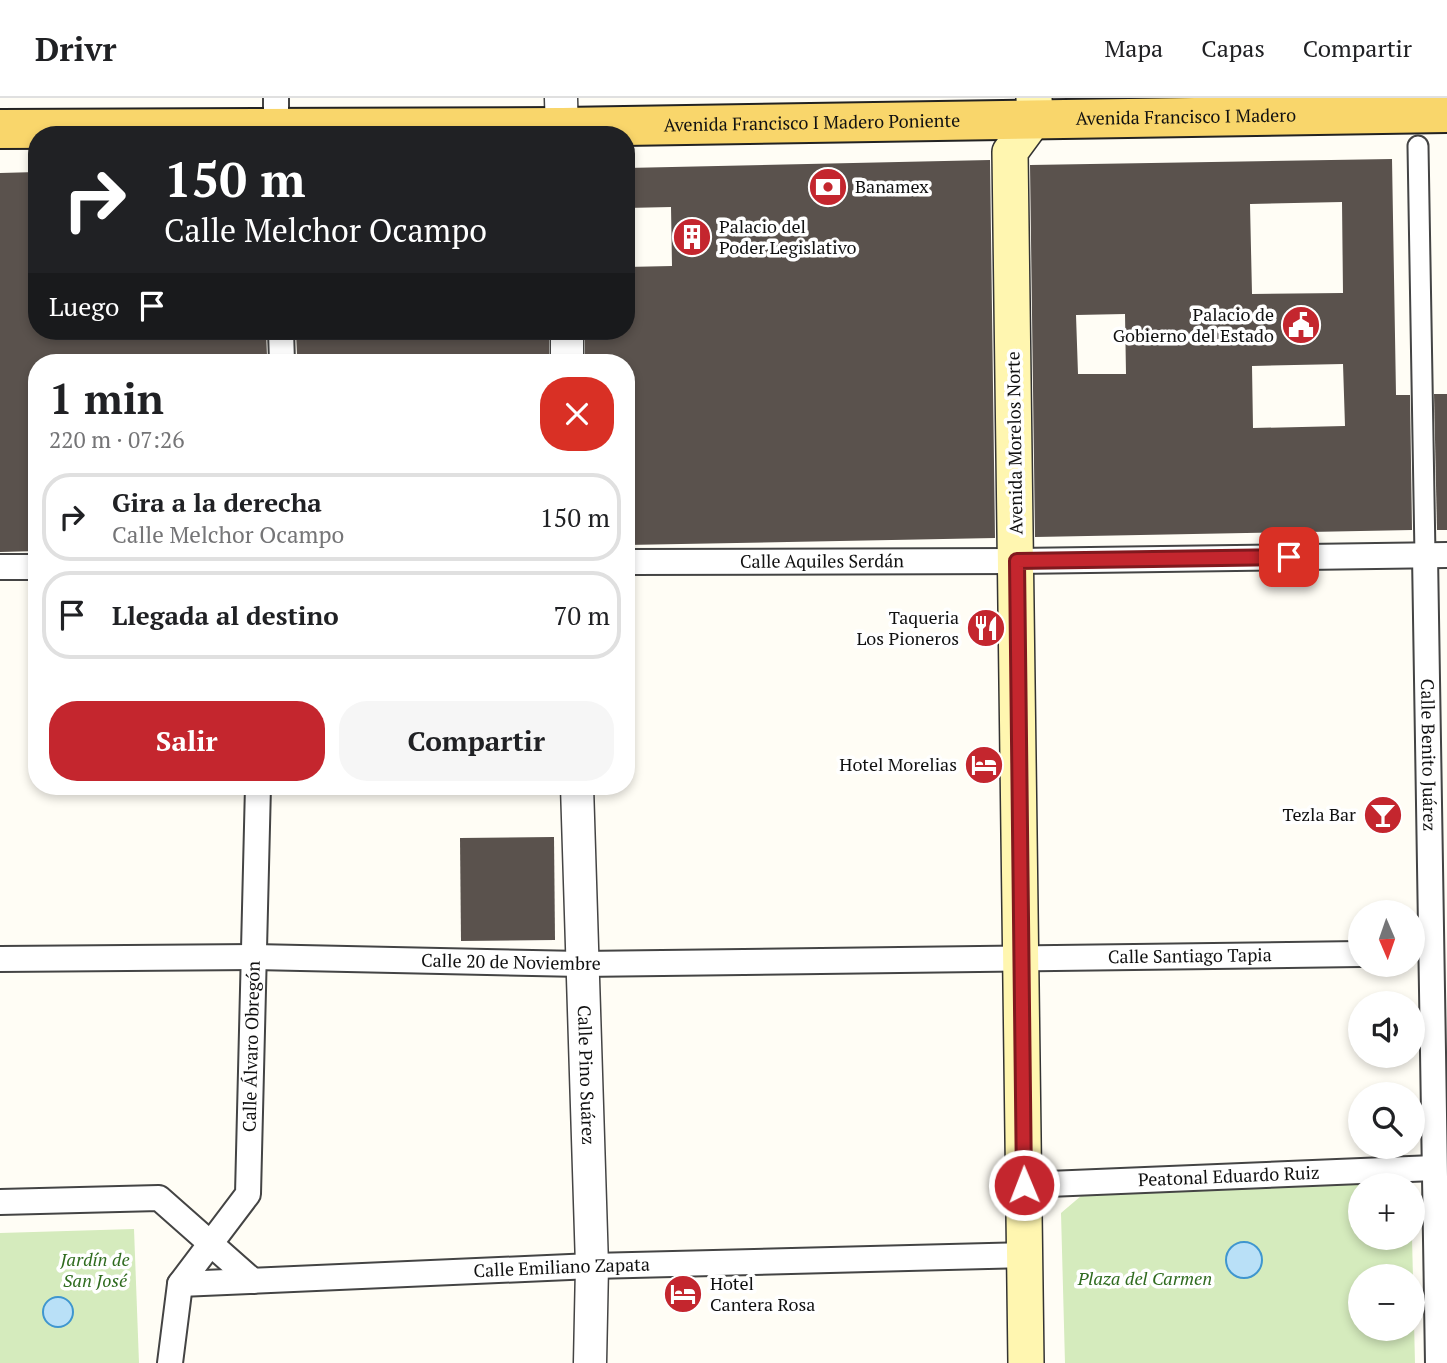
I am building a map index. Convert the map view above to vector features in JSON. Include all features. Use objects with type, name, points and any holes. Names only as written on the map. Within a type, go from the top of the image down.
[{"type":"main road","name":"Avenida Francisco I Madero","points":[[1039,105],[1447,113]]},
{"type":"main road","name":"Avenida Francisco I Madero Poniente","points":[[92,126],[276,120],[562,120],[1039,105]]},
{"type":"main road","name":"Avenida Morelos Norte","points":[[1026,1363],[1010,152],[1039,105]]},
{"type":"main road","name":"Avenida Francisco I Madero Poniente","points":[[0,129],[28,128]]},
{"type":"street","name":"Calle Benito Juárez","points":[[1418,146],[1436,555],[1430,953],[1441,1347]]},
{"type":"street","name":"Calle Aquiles Serdán","points":[[635,562],[1017,561],[1436,555]]},
{"type":"street","points":[[0,567],[28,567]]},
{"type":"street","name":"Calle Álvaro Obregón","points":[[180,1284],[248,1194],[258,795]]},
{"type":"street","name":"Calle Pino Suárez","points":[[577,795],[592,1266],[590,1363]]},
{"type":"street","name":"Calle Santiago Tapia","points":[[1021,959],[1348,954]]},
{"type":"street","name":"Calle 20 de Noviembre","points":[[0,959],[254,957],[581,964],[1021,959]]},
{"type":"street","name":"Peatonal Eduardo Ruiz","points":[[1024,1185],[1434,1168]]},
{"type":"street","points":[[0,1202],[159,1198],[253,1281]]},
{"type":"street","name":"Calle Emiliano Zapata","points":[[180,1284],[592,1266],[1026,1255]]},
{"type":"street","points":[[170,1363],[180,1284]]},
{"type":"green space","name":"Plaza del Carmen","points":[[1348,1183],[1348,1250],[1412,1250],[1413,1264],[1348,1264],[1348,1341],[1414,1341],[1415,1363],[1065,1363],[1061,1213],[1088,1190]],"holes":[[[1248,1242],[1258,1248],[1245,1278],[1233,1275]]]},
{"type":"green space","name":"Jardín de San José","points":[[134,1229],[139,1363],[0,1363],[0,1233]]},
{"type":"water","points":[[1244,1242],[1257,1247],[1262,1260],[1257,1273],[1244,1278],[1231,1273],[1226,1260],[1231,1247]]},
{"type":"water","points":[[58,1297],[69,1301],[73,1312],[69,1323],[58,1327],[47,1323],[43,1312],[47,1301]]},
{"type":"building","points":[[1392,159],[1396,395],[1410,395],[1412,530],[1035,537],[1030,165]],"holes":[[[1342,202],[1343,293],[1252,294],[1250,204]],[[1125,314],[1126,374],[1078,374],[1076,315]],[[1343,364],[1345,426],[1253,428],[1252,366]]]},
{"type":"building","points":[[990,160],[995,538],[635,545],[635,354],[585,354],[585,340],[635,340],[635,267],[672,266],[671,207],[635,208],[635,168]]},
{"type":"building","points":[[28,172],[28,340],[266,340],[267,354],[28,354],[28,551],[0,552],[0,173]]},
{"type":"building","points":[[296,340],[549,340],[549,354],[297,354]]},
{"type":"building","points":[[1434,394],[1447,394],[1447,530],[1437,530]]},
{"type":"building","points":[[554,837],[555,940],[461,941],[460,838]]},
{"type":"place","name":"Banamex","points":[[828,187]]},
{"type":"place","name":"Palacio del Poder Legislativo","points":[[692,237]]},
{"type":"place","name":"Palacio de Gobierno del Estado","points":[[1301,325]]},
{"type":"place","name":"Taqueria Los Pioneros","points":[[986,628]]},
{"type":"place","name":"Hotel Morelias","points":[[984,765]]},
{"type":"place","name":"Tezla Bar","points":[[1383,815]]},
{"type":"place","name":"Hotel Cantera Rosa","points":[[683,1294]]},
{"type":"route","points":[[1024,1185],[1017,561],[1289,557]]}]
